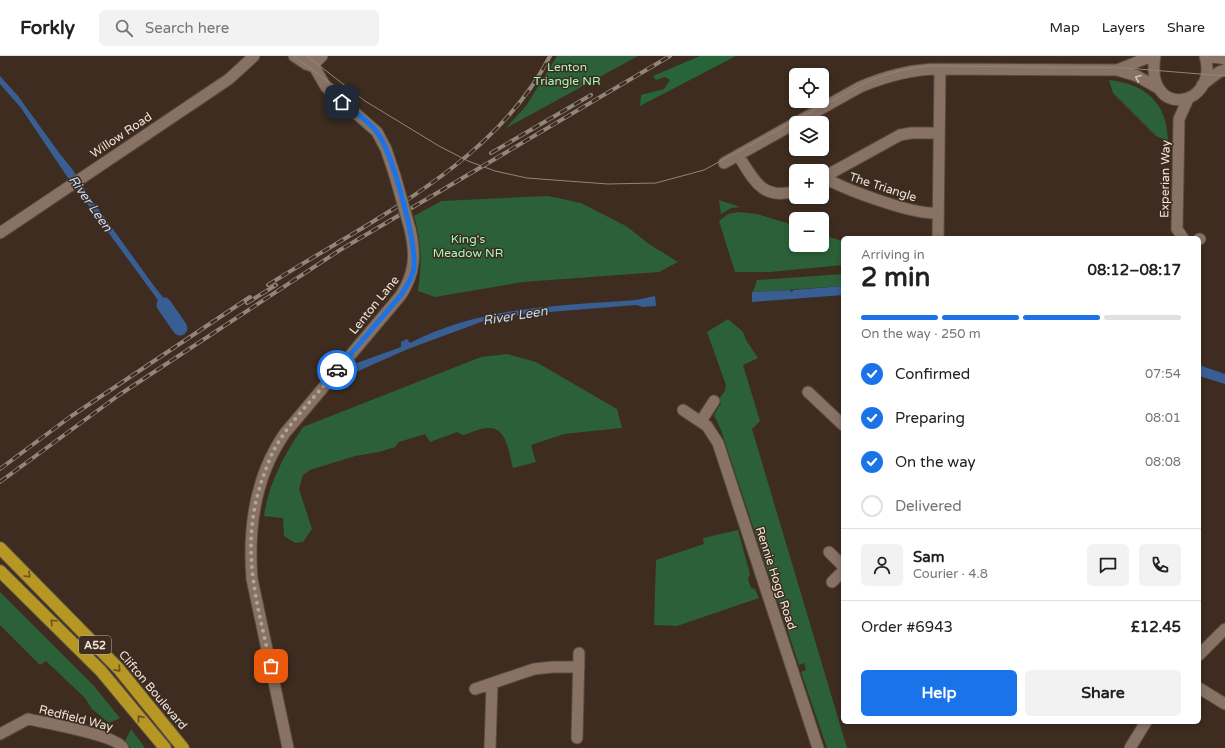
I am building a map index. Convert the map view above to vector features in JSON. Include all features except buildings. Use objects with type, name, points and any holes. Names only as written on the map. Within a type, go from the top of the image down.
[{"type":"highway","name":"Clifton Boulevard","points":[[0,548],[118,668],[182,748]]},
{"type":"highway","name":"A52","points":[[0,571],[101,671],[165,748]]},
{"type":"street","name":"Willow Road","points":[[0,233],[229,79],[254,56]]},
{"type":"street","name":"Lenton Lane","points":[[288,748],[252,579],[250,556],[252,525],[257,497],[272,453],[284,433],[401,295],[410,281],[414,269],[410,229],[386,149],[377,132],[326,87],[310,61],[306,64],[294,56]]},
{"type":"street","points":[[310,61],[322,56]]},
{"type":"street","points":[[724,163],[860,87],[884,77],[925,69],[1117,70],[1152,56]]},
{"type":"street","points":[[1156,56],[1154,70],[1158,88]]},
{"type":"street","points":[[1202,86],[1206,72],[1204,56]]},
{"type":"street","points":[[1209,56],[1225,59]]},
{"type":"street","points":[[938,236],[940,69]]},
{"type":"street","name":"Experian Way","points":[[1117,70],[1136,76],[1158,88],[1168,98],[1179,119]]},
{"type":"street","points":[[1168,98],[1179,100],[1188,99],[1198,92],[1202,86],[1219,72],[1225,70]]},
{"type":"street","name":"Experian Way","points":[[1182,236],[1177,229],[1179,119],[1188,99]]},
{"type":"street","name":"The Triangle","points":[[829,175],[900,135],[910,133],[939,133]]},
{"type":"street","points":[[738,155],[752,179],[762,188],[777,194],[789,192]]},
{"type":"street","name":"The Triangle","points":[[829,181],[840,187],[923,214],[938,213]]},
{"type":"street","points":[[808,392],[841,424]]},
{"type":"street","points":[[701,421],[714,401]]},
{"type":"street","name":"Rennie Hogg Road","points":[[683,410],[701,421],[713,433],[718,443],[818,748]]},
{"type":"street","points":[[829,552],[841,564]]},
{"type":"street","points":[[832,582],[841,573]]},
{"type":"street","points":[[1201,653],[1225,629]]},
{"type":"street","points":[[577,738],[579,653]]},
{"type":"street","points":[[475,689],[505,678],[545,667],[579,667]]},
{"type":"street","points":[[490,748],[492,684]]},
{"type":"street","points":[[1201,689],[1225,704]]},
{"type":"street","name":"Redfield Way","points":[[0,734],[28,719],[103,737],[118,742],[123,748]]},
{"type":"street","points":[[1130,748],[1145,724]]},
{"type":"green space","name":"Lenton Triangle NR","points":[[557,56],[638,56],[506,128],[526,106]]},
{"type":"green space","points":[[700,56],[736,56],[640,106],[641,95],[664,89],[670,80],[665,77],[656,80],[653,76]]},
{"type":"green space","points":[[1109,80],[1134,86],[1144,91],[1152,98],[1159,106],[1164,116],[1168,141],[1156,136],[1113,93]]},
{"type":"green space","name":"King's Meadow NR","points":[[548,196],[581,203],[626,226],[649,244],[678,262],[659,272],[523,282],[435,297],[418,291],[420,254],[419,236],[414,216],[441,201]]},
{"type":"green space","points":[[719,200],[740,207],[731,208],[721,214]]},
{"type":"green space","points":[[738,212],[757,214],[789,224],[789,252],[829,252],[829,237],[841,240],[841,265],[770,272],[735,272],[719,221],[728,214]]},
{"type":"green space","points":[[841,274],[841,286],[753,292],[757,280]]},
{"type":"green space","points":[[728,319],[743,332],[746,340],[758,358],[743,365],[760,421],[752,429],[847,748],[827,748],[801,672],[806,670],[804,663],[799,665],[721,430],[714,415],[721,403],[719,399],[725,391],[726,385],[707,332]]},
{"type":"green space","points":[[507,354],[536,362],[617,409],[622,428],[564,434],[531,445],[536,462],[513,468],[507,444],[501,433],[496,429],[484,428],[463,435],[457,432],[430,442],[425,434],[399,442],[395,447],[379,452],[355,456],[310,470],[303,475],[299,489],[312,529],[303,542],[295,543],[284,536],[283,518],[264,516],[266,504],[278,469],[303,427],[481,357]]},
{"type":"green space","points":[[738,530],[750,574],[748,579],[751,588],[755,589],[759,598],[677,626],[654,625],[656,560],[704,544],[703,538]]},
{"type":"green space","points":[[0,592],[94,686],[120,718],[109,723],[92,709],[85,698],[46,661],[40,665],[0,625]]},
{"type":"green space","points":[[131,729],[145,748],[131,748],[125,741]]},
{"type":"water","points":[[0,76],[18,96],[73,170],[89,196],[154,286],[180,319],[173,324],[155,296],[66,175],[21,108],[0,84]]},
{"type":"water","points":[[841,286],[841,295],[752,302],[752,292],[790,290],[791,292],[793,290]]},
{"type":"water","points":[[655,296],[656,306],[643,307],[636,305],[525,314],[481,322],[408,349],[356,372],[354,364],[401,347],[401,342],[407,339],[410,343],[437,331],[492,315],[549,306],[636,300]]},
{"type":"water","points":[[1201,366],[1225,374],[1225,384],[1201,377]]},
{"type":"waterway","name":"River Leen","points":[[164,305],[180,328]]},
{"type":"tram line","points":[[293,56],[350,97]]},
{"type":"tram line","points":[[307,56],[365,101],[439,146],[468,161],[495,171],[527,178],[608,184],[656,183],[704,170],[865,83],[890,73],[907,69],[934,66],[1126,68],[1225,76]]},
{"type":"railway","points":[[268,285],[386,214],[425,188],[462,160],[496,129],[526,95],[550,56]]},
{"type":"railway","points":[[0,482],[119,395],[340,250],[670,56]]},
{"type":"railway","points":[[491,153],[591,95]]},
{"type":"railway","points":[[247,303],[276,285]]},
{"type":"railway","points":[[0,469],[70,417],[250,297]]},
{"type":"way so far","points":[[271,666],[252,579],[250,556],[254,508],[272,453],[276,446],[284,433],[337,370]]},
{"type":"route","points":[[337,370],[401,295],[410,281],[414,269],[412,239],[392,164],[386,149],[377,132],[342,102]]}]
